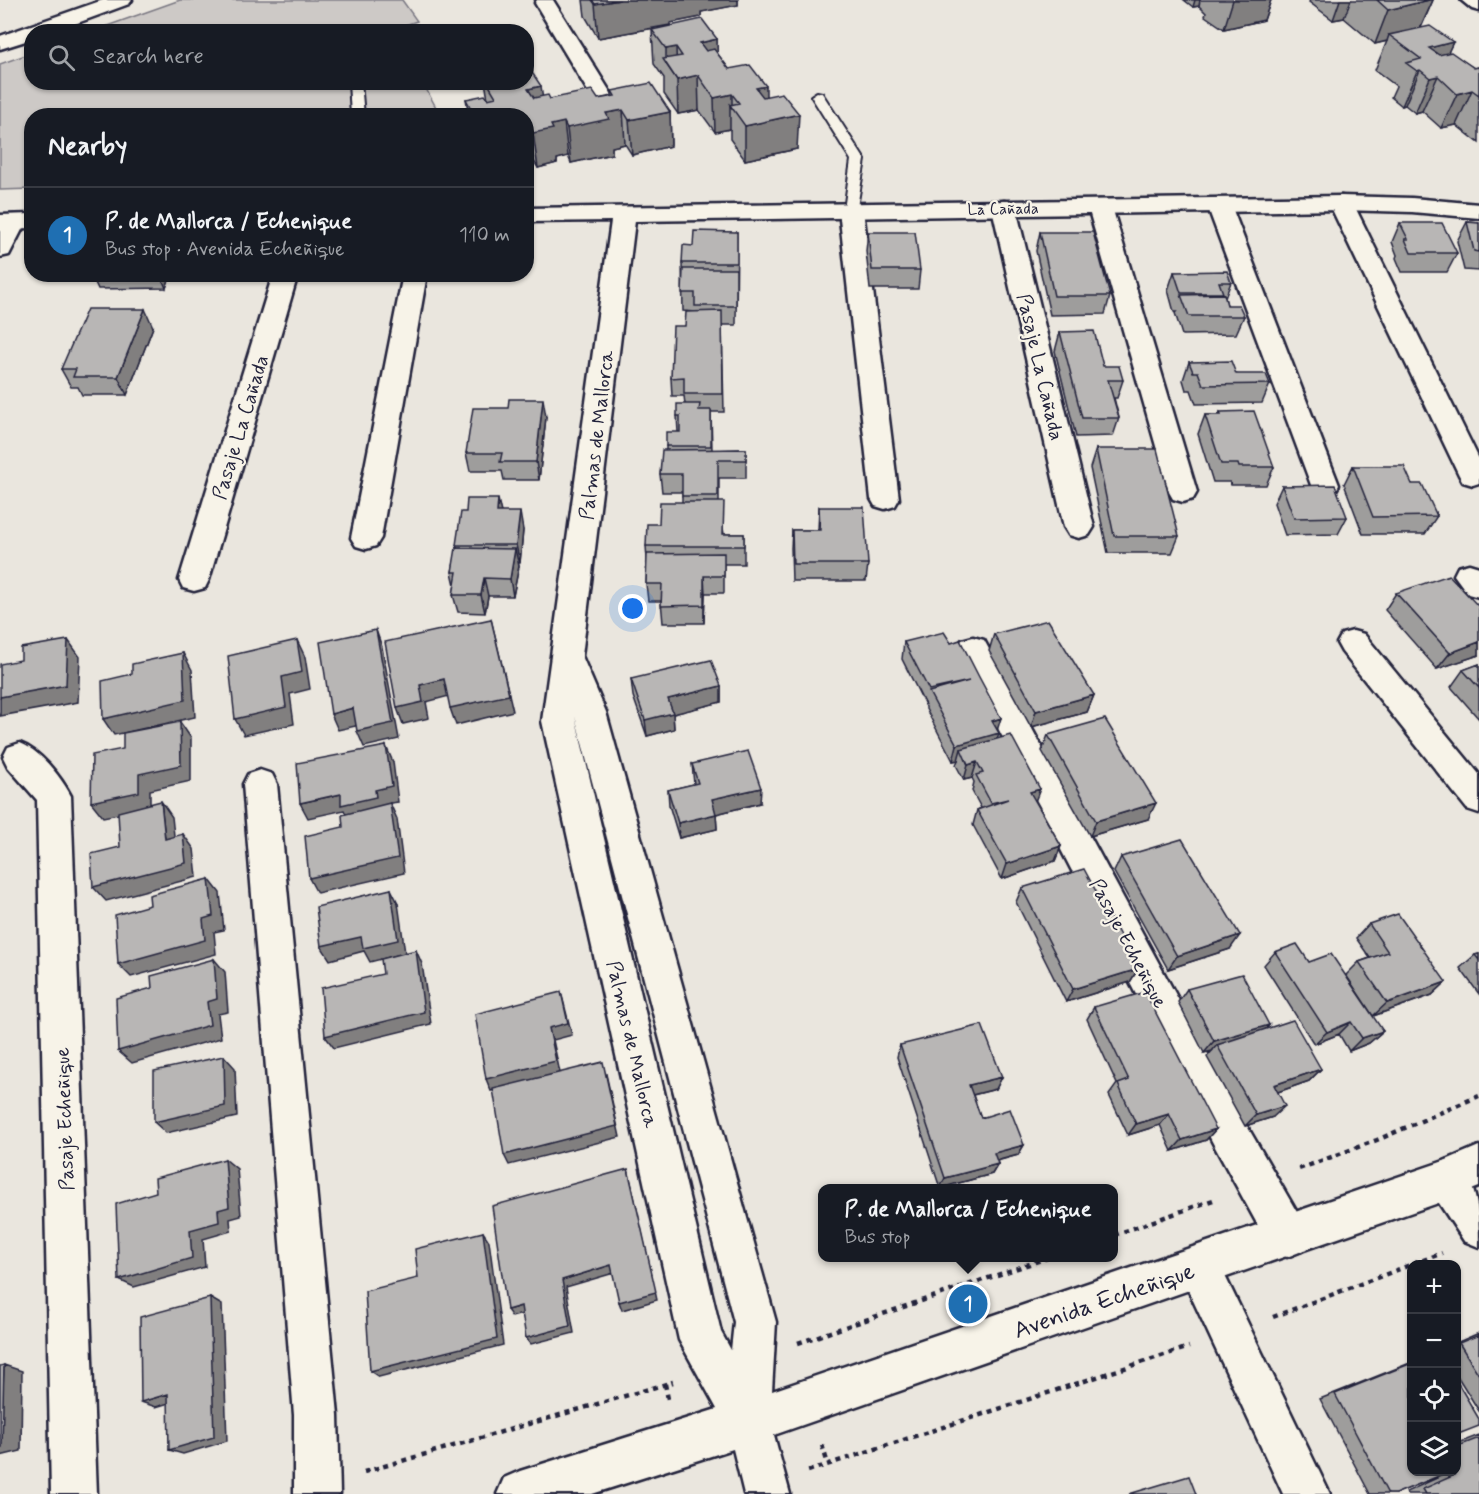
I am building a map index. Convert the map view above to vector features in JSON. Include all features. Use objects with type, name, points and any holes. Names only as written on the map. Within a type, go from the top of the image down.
[{"type":"street","points":[[54,24],[122,0]]},
{"type":"street","points":[[1471,0],[1479,5]]},
{"type":"street","points":[[550,1],[603,98]]},
{"type":"street","points":[[0,43],[24,35]]},
{"type":"street","points":[[1341,203],[1473,474]]},
{"type":"street","name":"La Cañada","points":[[534,214],[1341,203],[1412,205],[1479,211]]},
{"type":"street","points":[[1219,205],[1326,485]]},
{"type":"street","points":[[1100,207],[1183,492]]},
{"type":"street","name":"Pasaje La Cañada","points":[[1004,208],[1079,526]]},
{"type":"street","points":[[851,210],[885,499]]},
{"type":"street","name":"Palmas de Mallorca","points":[[624,213],[558,721],[701,1340],[747,1420],[766,1490]]},
{"type":"street","points":[[0,250],[15,222]]},
{"type":"street","name":"Pasaje La Cañada","points":[[194,580],[284,282]]},
{"type":"street","points":[[366,538],[414,282]]},
{"type":"street","points":[[1353,643],[1479,799]]},
{"type":"street","name":"Pasaje Echeñique","points":[[973,649],[1229,1133],[1287,1236]]},
{"type":"street","name":"Palmas de Mallorca","points":[[567,657],[590,712],[755,1323],[747,1420]]},
{"type":"street","name":"Pasaje Echeñique","points":[[20,757],[54,796],[74,1494]]},
{"type":"street","points":[[260,784],[316,1415],[317,1494]]},
{"type":"street","points":[[1463,1173],[1479,1226]]},
{"type":"street","name":"Avenida Echeñique","points":[[520,1494],[809,1402],[1199,1268],[1463,1173]]},
{"type":"street","points":[[1199,1268],[1307,1494]]},
{"type":"lane","points":[[356,90],[357,108]]},
{"type":"lane","points":[[816,96],[858,160],[851,210]]},
{"type":"path","points":[[766,1490],[1230,1333],[1447,1251]]},
{"type":"shaded area","points":[[180,0],[402,0],[417,21],[408,24],[113,24]]},
{"type":"shaded area","points":[[24,55],[24,90],[427,90],[436,108],[24,108],[24,189],[0,190],[0,64]]},
{"type":"building","points":[[592,0],[620,0],[595,4]]},
{"type":"building","points":[[1377,0],[1429,0],[1388,10]]},
{"type":"building","points":[[702,19],[717,39],[700,43],[706,51],[714,49],[729,69],[750,65],[766,86],[756,88],[763,97],[782,93],[799,114],[745,126],[730,105],[739,103],[732,94],[714,98],[698,75],[677,80],[663,59],[682,56],[676,47],[666,49],[652,30]]},
{"type":"building","points":[[1430,26],[1453,42],[1429,48],[1439,55],[1451,52],[1474,68],[1479,67],[1479,95],[1472,90],[1457,94],[1438,76],[1430,78],[1420,70],[1417,71],[1406,63],[1421,59],[1389,35]]},
{"type":"building","points":[[534,76],[541,86],[534,88]]},
{"type":"building","points":[[651,83],[670,112],[629,120],[623,110],[606,113],[609,119],[567,128],[564,122],[551,125],[553,129],[534,133],[534,108],[471,108],[466,99],[485,95],[488,99],[496,97],[492,90],[529,90],[534,98],[548,95],[550,99],[592,90],[598,99],[615,96],[612,91]]},
{"type":"building","points":[[1467,222],[1479,223],[1479,252],[1474,251]]},
{"type":"building","points":[[1400,223],[1442,223],[1457,253],[1411,253],[1405,239],[1408,239]]},
{"type":"building","points":[[694,231],[737,232],[737,263],[682,263],[683,245],[693,246]]},
{"type":"building","points":[[868,232],[915,232],[920,270],[872,270]]},
{"type":"building","points":[[1040,232],[1093,232],[1110,296],[1054,296]]},
{"type":"building","points":[[683,269],[736,269],[736,306],[695,306],[695,293],[682,293]]},
{"type":"building","points":[[1227,271],[1231,282],[1219,282],[1223,293],[1181,293],[1174,272]]},
{"type":"building","points":[[1224,294],[1227,305],[1239,305],[1244,316],[1189,316],[1181,295]]},
{"type":"building","points":[[87,309],[145,309],[118,377],[73,377],[76,369],[61,369]]},
{"type":"building","points":[[722,311],[723,394],[684,394],[684,377],[671,378],[673,326],[685,326],[686,312]]},
{"type":"building","points":[[1094,331],[1103,366],[1119,366],[1123,380],[1108,380],[1119,418],[1082,418],[1060,332]]},
{"type":"building","points":[[1231,361],[1236,374],[1266,374],[1270,384],[1203,385],[1198,372],[1193,372],[1189,362]]},
{"type":"building","points":[[509,399],[543,399],[536,462],[500,462],[502,453],[466,453],[473,408],[508,408]]},
{"type":"building","points":[[677,404],[700,404],[699,410],[711,410],[711,446],[666,446],[666,432],[680,432]]},
{"type":"building","points":[[1254,411],[1274,467],[1239,467],[1238,464],[1221,464],[1205,415]]},
{"type":"building","points":[[746,449],[746,460],[718,460],[718,496],[682,496],[682,474],[660,474],[662,450]]},
{"type":"building","points":[[1096,449],[1157,449],[1179,536],[1114,536]]},
{"type":"building","points":[[1353,466],[1404,466],[1412,484],[1422,484],[1437,516],[1373,517]]},
{"type":"building","points":[[1335,485],[1347,517],[1294,518],[1282,486]]},
{"type":"building","points":[[467,499],[498,499],[497,512],[520,512],[516,545],[456,545],[461,512],[466,512]]},
{"type":"building","points":[[660,502],[724,502],[723,534],[744,534],[744,546],[646,546],[647,524],[659,524]]},
{"type":"building","points":[[819,507],[864,507],[868,564],[793,564],[792,530],[820,530]]},
{"type":"building","points":[[456,548],[515,549],[510,579],[484,578],[481,595],[453,595],[457,572],[452,572]]},
{"type":"building","points":[[724,553],[724,576],[704,576],[704,605],[661,606],[662,584],[646,584],[647,554]]},
{"type":"building","points":[[1449,575],[1479,607],[1479,642],[1450,653],[1396,593]]},
{"type":"building","points":[[491,619],[509,695],[450,708],[444,679],[420,685],[423,702],[397,708],[385,642]]},
{"type":"building","points":[[1048,620],[1094,695],[1036,711],[994,634]]},
{"type":"building","points":[[376,630],[393,723],[357,731],[353,708],[331,714],[320,642]]},
{"type":"building","points":[[944,632],[951,643],[960,640],[1001,718],[992,721],[999,733],[957,745],[929,692],[969,681],[929,690],[904,642]]},
{"type":"building","points":[[68,640],[66,685],[0,697],[0,664],[21,660],[21,648]]},
{"type":"building","points":[[297,640],[302,672],[282,677],[286,707],[235,719],[228,656]]},
{"type":"building","points":[[183,653],[185,700],[103,719],[102,681],[132,674],[132,664]]},
{"type":"building","points":[[711,660],[721,686],[668,699],[673,713],[645,720],[631,679]]},
{"type":"building","points":[[1479,664],[1479,688],[1463,670]]},
{"type":"building","points":[[1105,719],[1156,803],[1096,821],[1048,735]]},
{"type":"building","points":[[180,722],[181,765],[139,774],[139,792],[91,802],[92,755],[123,749],[123,733]]},
{"type":"building","points":[[1011,735],[1040,789],[1030,792],[1061,846],[1007,864],[977,810],[1008,799],[991,803],[976,775],[983,773],[977,762],[968,765],[961,749]]},
{"type":"building","points":[[386,746],[392,786],[375,790],[376,797],[341,805],[341,794],[300,803],[297,763]]},
{"type":"building","points":[[748,751],[761,788],[712,799],[716,814],[678,823],[668,790],[698,783],[692,764]]},
{"type":"building","points":[[161,801],[165,839],[183,834],[186,863],[93,887],[91,854],[120,847],[118,812]]},
{"type":"building","points":[[390,803],[398,858],[309,878],[305,836],[343,827],[342,815]]},
{"type":"building","points":[[1182,839],[1240,935],[1177,956],[1121,857]]},
{"type":"building","points":[[1084,869],[1138,969],[1073,989],[1022,888]]},
{"type":"building","points":[[209,879],[213,916],[203,919],[205,940],[118,964],[115,915],[150,905],[149,895]]},
{"type":"building","points":[[391,889],[398,940],[363,948],[361,937],[321,946],[316,907]]},
{"type":"building","points":[[1398,914],[1446,982],[1387,1003],[1359,962],[1388,952],[1369,924]]},
{"type":"building","points":[[1297,944],[1309,962],[1331,954],[1383,1031],[1362,1038],[1351,1022],[1327,1032],[1275,952]]},
{"type":"building","points":[[416,950],[424,1012],[325,1036],[321,988],[383,974],[381,959]]},
{"type":"building","points":[[214,959],[217,999],[207,1002],[210,1025],[118,1051],[116,998],[152,988],[151,976]]},
{"type":"building","points":[[1242,974],[1269,1025],[1214,1041],[1187,989]]},
{"type":"building","points":[[561,992],[568,1023],[549,1028],[556,1061],[486,1079],[475,1014]]},
{"type":"building","points":[[1145,992],[1216,1129],[1182,1140],[1169,1114],[1136,1124],[1118,1084],[1129,1080],[1094,1007]]},
{"type":"building","points":[[1293,1020],[1321,1069],[1274,1085],[1285,1106],[1256,1115],[1217,1045]]},
{"type":"building","points":[[982,1025],[1002,1077],[969,1085],[981,1118],[1010,1109],[1024,1145],[994,1153],[998,1164],[945,1178],[900,1045]]},
{"type":"building","points":[[224,1056],[225,1106],[154,1122],[154,1071]]},
{"type":"building","points":[[603,1062],[617,1126],[504,1155],[493,1089]]},
{"type":"building","points":[[225,1159],[229,1207],[218,1210],[219,1222],[190,1230],[192,1258],[119,1280],[116,1204],[156,1192],[155,1178]]},
{"type":"building","points":[[628,1169],[656,1292],[619,1302],[611,1265],[562,1280],[570,1326],[526,1338],[521,1306],[507,1310],[492,1206]]},
{"type":"building","points":[[483,1232],[497,1339],[370,1371],[365,1291],[418,1278],[415,1249]]},
{"type":"building","points":[[210,1298],[214,1437],[169,1450],[168,1394],[141,1402],[140,1317]]},
{"type":"building","points":[[1479,1335],[1479,1375],[1461,1346],[1461,1342]]},
{"type":"building","points":[[4,1365],[2,1447],[0,1447],[0,1366]]},
{"type":"building","points":[[1407,1365],[1407,1476],[1439,1476],[1395,1494],[1388,1494],[1335,1394]]},
{"type":"building","points":[[1461,1388],[1479,1419],[1479,1426],[1461,1433]]},
{"type":"building","points":[[1479,1438],[1479,1494],[1426,1494],[1423,1489],[1453,1476],[1461,1476],[1461,1445]]},
{"type":"building","points":[[1189,1476],[1196,1494],[1129,1494]]},
{"type":"place","name":"P. de Mallorca / Echenique","points":[[968,1304]]}]
